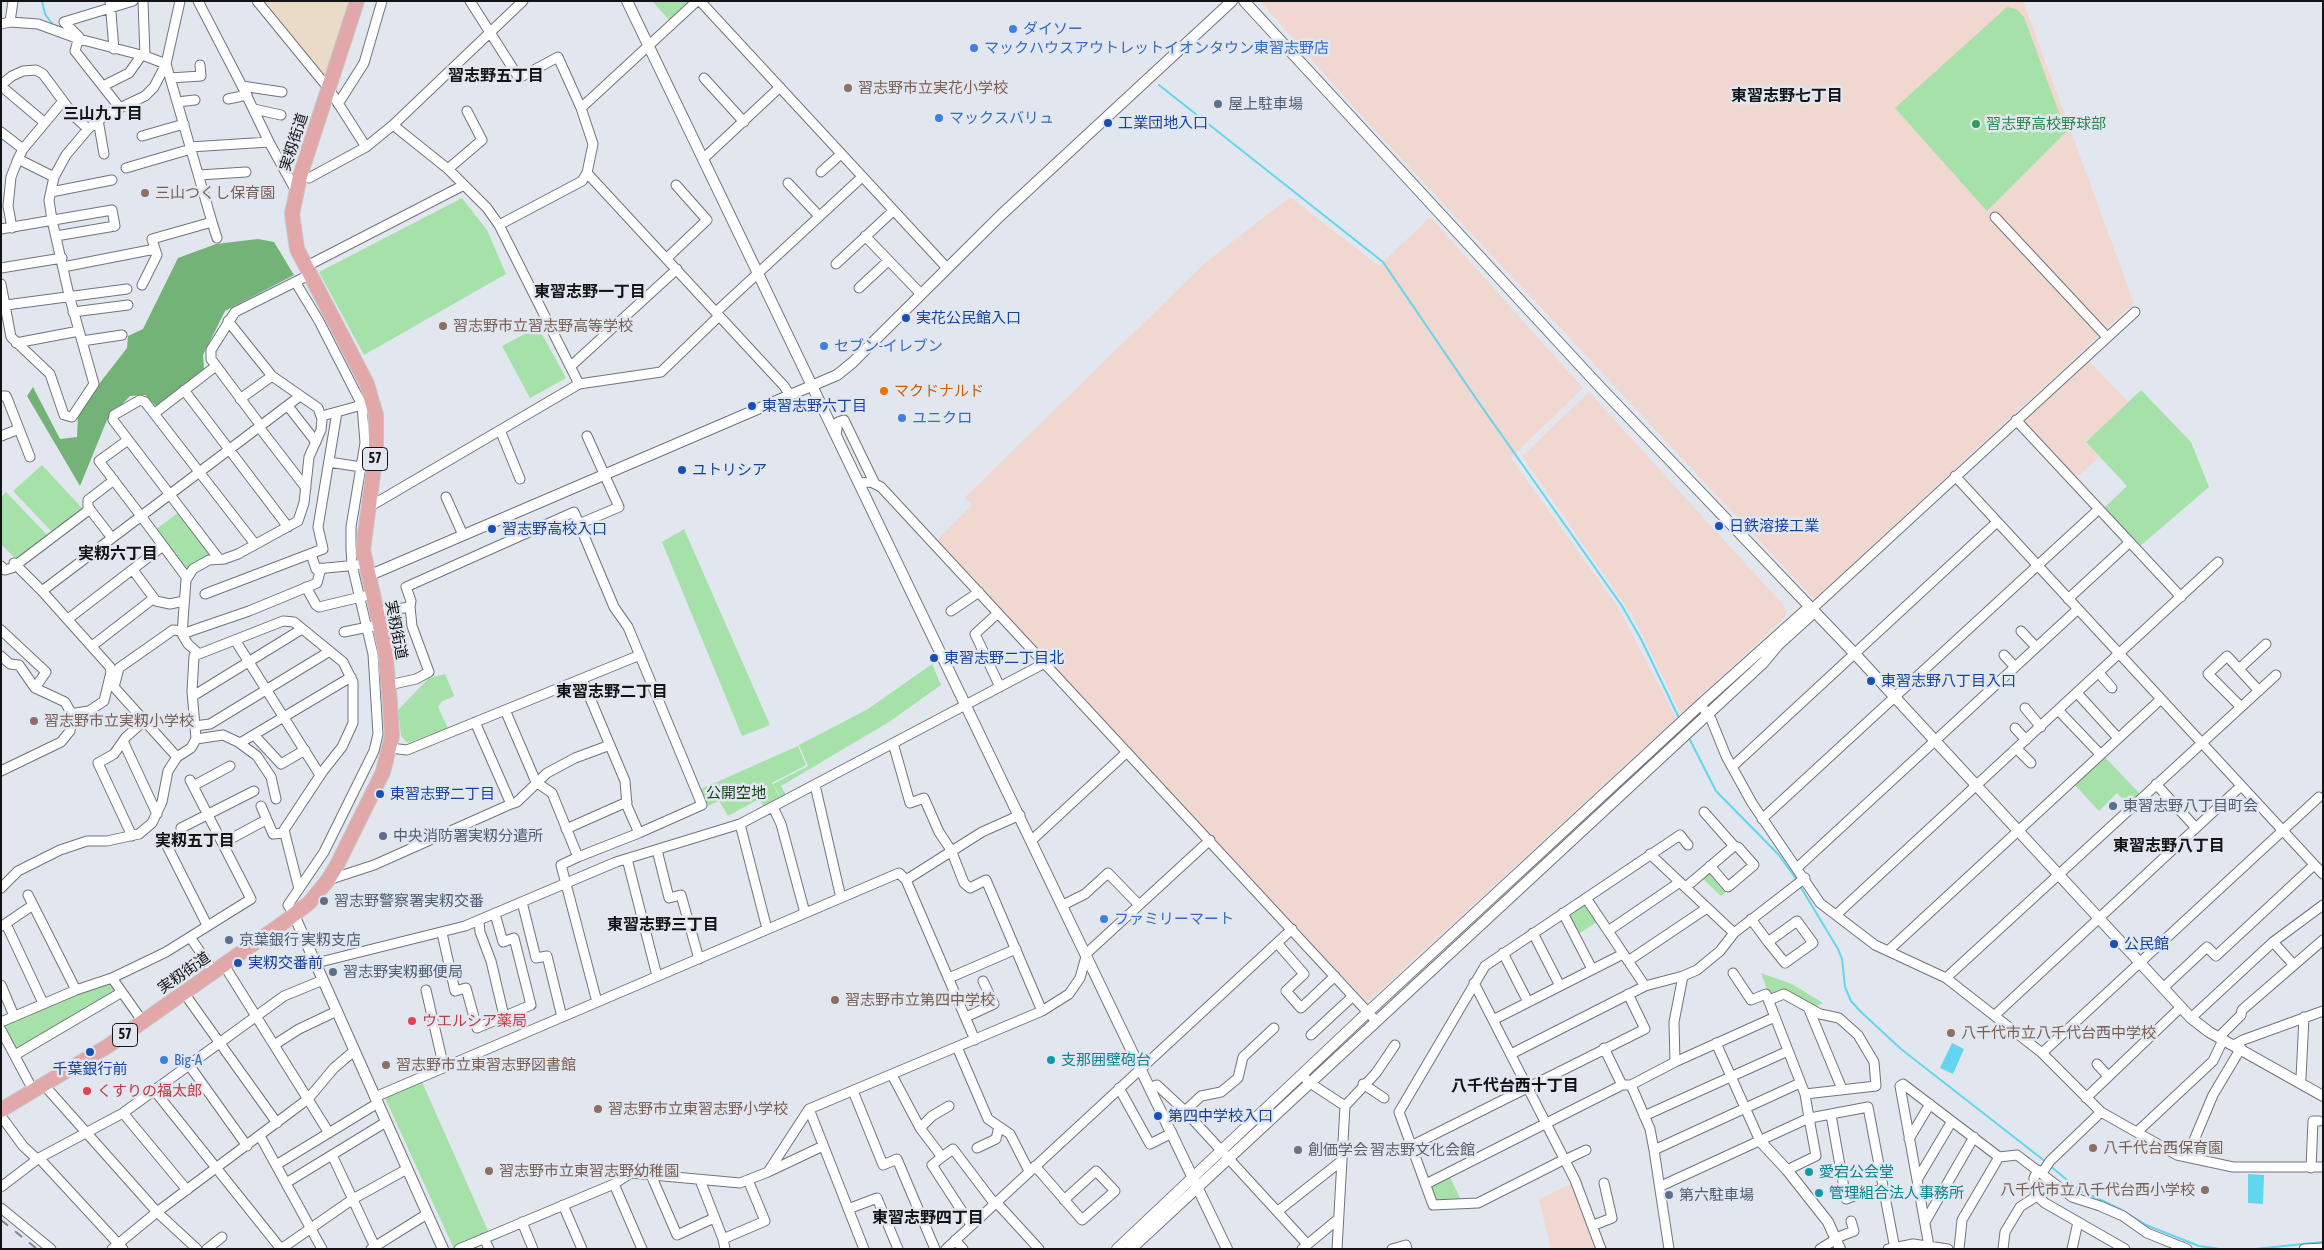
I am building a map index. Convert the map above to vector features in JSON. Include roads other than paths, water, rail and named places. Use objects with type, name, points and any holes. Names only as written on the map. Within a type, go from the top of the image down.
[{"type":"main road","name":"実籾街道","points":[[1,1110],[91,1058],[309,903],[328,880],[376,787],[390,748],[392,720],[389,685],[366,596],[362,568],[377,434],[374,404],[367,384],[307,271],[294,235],[292,214],[300,176],[357,1]]},
{"type":"street","points":[[13,1],[6,23],[38,24],[79,39],[166,64]]},
{"type":"street","points":[[120,108],[75,51],[79,39],[78,34],[64,22],[111,4],[133,1]]},
{"type":"street","points":[[103,86],[130,73],[143,56],[143,1]]},
{"type":"street","points":[[1,284],[11,337],[50,374],[64,416],[72,417],[94,384],[68,295],[63,262],[52,220],[49,200],[54,177],[66,155],[98,120],[150,91],[166,64],[180,1]]},
{"type":"street","points":[[198,1],[254,109],[268,142],[296,191]]},
{"type":"street","points":[[257,1],[329,89],[366,147]]},
{"type":"street","points":[[338,104],[364,63],[382,1]]},
{"type":"street","points":[[470,1],[518,78],[558,57],[581,108],[593,144],[587,173],[582,181],[498,225]]},
{"type":"street","points":[[300,176],[309,178],[366,147],[393,125],[523,1]]},
{"type":"street","points":[[627,1],[1228,1249]]},
{"type":"street","points":[[581,108],[699,1],[947,268]]},
{"type":"street","points":[[311,554],[316,568],[362,568],[463,535],[813,386],[844,370],[1001,215],[1232,1]]},
{"type":"street","points":[[1244,1],[1606,394],[1812,608],[2191,1018],[2221,1038],[2323,1096]]},
{"type":"street","points":[[111,4],[114,49]]},
{"type":"street","points":[[166,64],[217,238]]},
{"type":"street","points":[[170,78],[201,76],[200,65]]},
{"type":"street","points":[[45,123],[1,86],[12,76],[23,71],[36,70],[43,74],[75,117],[88,129]]},
{"type":"street","points":[[704,78],[744,122]]},
{"type":"street","points":[[242,86],[282,92]]},
{"type":"street","points":[[704,159],[780,88]]},
{"type":"street","points":[[228,99],[247,95]]},
{"type":"street","points":[[177,102],[195,100]]},
{"type":"street","points":[[12,228],[8,206],[12,177],[18,159],[23,149],[63,101]]},
{"type":"street","points":[[254,109],[281,115]]},
{"type":"street","points":[[448,169],[482,140],[467,111]]},
{"type":"street","points":[[98,120],[104,154]]},
{"type":"street","points":[[142,136],[184,124]]},
{"type":"street","points":[[393,125],[448,169],[487,208],[498,225],[580,384]]},
{"type":"street","points":[[1,132],[23,149]]},
{"type":"street","points":[[126,168],[191,148],[268,142]]},
{"type":"street","points":[[821,172],[841,154]]},
{"type":"street","points":[[18,159],[54,177]]},
{"type":"street","points":[[199,175],[246,172]]},
{"type":"street","points":[[587,173],[784,386],[790,395]]},
{"type":"street","points":[[369,507],[580,384],[661,372],[757,273],[862,177]]},
{"type":"street","points":[[51,192],[112,180]]},
{"type":"street","points":[[788,184],[819,216]]},
{"type":"street","points":[[306,488],[211,359],[211,350],[235,312],[296,283],[307,271],[464,185]]},
{"type":"street","points":[[666,258],[707,220],[676,185]]},
{"type":"street","points":[[1,229],[112,210],[115,226],[56,236]]},
{"type":"street","points":[[836,264],[893,211]]},
{"type":"street","points":[[1995,217],[2107,337]]},
{"type":"street","points":[[142,285],[157,255],[152,239],[212,222]]},
{"type":"street","points":[[865,236],[921,294]]},
{"type":"street","points":[[1,268],[63,262],[155,249]]},
{"type":"street","points":[[859,288],[888,261]]},
{"type":"street","points":[[571,366],[677,269]]},
{"type":"street","points":[[296,283],[319,321],[362,404],[364,443],[351,527],[362,568]]},
{"type":"street","points":[[6,305],[127,288]]},
{"type":"street","points":[[73,312],[128,305]]},
{"type":"street","points":[[1306,1079],[1368,1012],[1700,705],[1806,610],[1812,608],[2135,312]]},
{"type":"street","points":[[199,654],[188,644],[182,632],[188,578],[193,569],[209,560],[238,554],[298,521],[304,503],[309,457],[321,430],[322,416],[318,408],[272,376],[228,321]]},
{"type":"street","points":[[16,343],[79,331]]},
{"type":"street","points":[[82,341],[122,335]]},
{"type":"street","points":[[155,413],[216,366]]},
{"type":"street","points":[[240,399],[272,376]]},
{"type":"street","points":[[184,390],[288,527]]},
{"type":"street","points":[[1,396],[6,396],[7,398],[30,457]]},
{"type":"street","points":[[42,591],[300,396]]},
{"type":"street","points":[[219,559],[113,420],[114,415],[140,400],[145,402],[255,544]]},
{"type":"street","points":[[322,416],[362,404]]},
{"type":"street","points":[[288,406],[316,442]]},
{"type":"street","points":[[205,594],[323,549],[318,527],[337,412]]},
{"type":"street","points":[[836,435],[838,422],[844,420],[875,484],[979,592],[1376,1021]]},
{"type":"street","points":[[2016,420],[2181,597]]},
{"type":"street","points":[[1,436],[19,429]]},
{"type":"street","points":[[500,430],[520,479]]},
{"type":"street","points":[[579,524],[619,507],[587,436]]},
{"type":"street","points":[[128,440],[100,461],[188,578]]},
{"type":"street","points":[[329,462],[361,467]]},
{"type":"street","points":[[1955,476],[2323,874]]},
{"type":"street","points":[[112,538],[90,509],[88,500],[114,480]]},
{"type":"street","points":[[860,483],[871,482],[875,484]]},
{"type":"street","points":[[446,497],[463,535]]},
{"type":"street","points":[[1,566],[5,570],[16,564],[90,509]]},
{"type":"street","points":[[1762,818],[2099,509]]},
{"type":"street","points":[[389,685],[416,679],[429,672],[412,626],[411,601],[406,586],[574,512],[614,607],[628,627],[702,805],[561,865],[597,1002]]},
{"type":"street","points":[[1732,767],[1997,522]]},
{"type":"street","points":[[2068,598],[2130,542]]},
{"type":"street","points":[[68,619],[163,546]]},
{"type":"street","points":[[1837,914],[2218,562]]},
{"type":"street","points":[[16,564],[107,662],[115,672],[115,690],[177,758]]},
{"type":"street","points":[[70,714],[89,710],[104,701],[115,672],[173,630],[182,632],[249,611],[316,583],[321,568]]},
{"type":"street","points":[[133,570],[154,598],[164,604],[184,601]]},
{"type":"street","points":[[306,586],[317,606],[366,596]]},
{"type":"street","points":[[952,611],[979,592]]},
{"type":"street","points":[[92,646],[154,598]]},
{"type":"street","points":[[344,632],[410,607]]},
{"type":"street","points":[[1117,1249],[1196,1182],[1306,1079],[1376,1021],[1708,714],[1810,615],[1812,608]]},
{"type":"street","points":[[1798,867],[2078,609]]},
{"type":"street","points":[[998,613],[975,634],[1000,687]]},
{"type":"street","points":[[1,888],[18,871],[70,846],[87,841],[107,841],[132,836],[141,833],[152,823],[157,814],[168,771],[177,758],[191,748],[196,740],[193,696],[194,656],[283,621],[294,622],[343,662],[353,682],[352,723],[342,748],[320,775],[287,823],[285,833],[299,889]]},
{"type":"street","points":[[374,621],[374,664],[378,718],[377,744],[324,852],[288,904],[316,963],[442,1249]]},
{"type":"street","points":[[193,696],[302,629]]},
{"type":"street","points":[[1,630],[46,672],[35,688]]},
{"type":"street","points":[[2021,631],[2036,647]]},
{"type":"street","points":[[235,640],[320,775]]},
{"type":"street","points":[[2240,668],[2266,644]]},
{"type":"street","points":[[195,726],[210,724],[330,651]]},
{"type":"street","points":[[390,748],[407,750],[640,655]]},
{"type":"street","points":[[2004,655],[2015,667]]},
{"type":"street","points":[[1,656],[10,664],[18,666],[35,688],[65,702],[70,714],[70,731],[62,742],[1,772]]},
{"type":"street","points":[[2241,707],[2208,674],[2227,656],[2259,691]]},
{"type":"street","points":[[316,963],[442,933],[479,921],[627,859],[740,824],[1045,663]]},
{"type":"street","points":[[2099,673],[2112,688]]},
{"type":"street","points":[[1946,978],[2276,675]]},
{"type":"street","points":[[240,743],[350,678]]},
{"type":"street","points":[[582,678],[625,781],[627,802],[639,833]]},
{"type":"street","points":[[2077,693],[2118,738]]},
{"type":"street","points":[[1888,951],[2160,699]]},
{"type":"street","points":[[1700,705],[1708,714],[1732,767],[1762,818],[1798,867],[1801,881],[1820,903],[1875,944],[1946,978],[1995,1014],[2042,1053],[2101,1112],[2177,1154],[2187,1157],[2232,1167],[2323,1167]]},
{"type":"street","points":[[2025,708],[2041,726]]},
{"type":"street","points":[[505,710],[536,782],[552,793],[578,857]]},
{"type":"street","points":[[2058,710],[2100,754]]},
{"type":"street","points":[[132,836],[98,764],[114,754],[123,741],[144,721]]},
{"type":"street","points":[[474,722],[511,804]]},
{"type":"street","points":[[2015,728],[2026,740]]},
{"type":"street","points":[[196,740],[223,735],[240,743],[257,756],[262,763],[270,777],[276,799]]},
{"type":"street","points":[[254,735],[281,764],[305,750]]},
{"type":"street","points":[[123,741],[157,814]]},
{"type":"street","points":[[893,744],[910,803],[924,798],[939,832],[951,850],[964,883],[970,888],[986,880],[1042,1012]]},
{"type":"street","points":[[328,880],[374,865],[517,802],[547,773],[575,758],[610,745]]},
{"type":"street","points":[[2017,749],[2031,763]]},
{"type":"street","points":[[1032,840],[1127,752]]},
{"type":"street","points":[[1,1022],[43,1003],[112,978],[166,952],[251,898],[192,783],[230,766]]},
{"type":"street","points":[[2156,784],[2196,828]]},
{"type":"street","points":[[815,785],[841,898]]},
{"type":"street","points":[[1995,1014],[2241,786]]},
{"type":"street","points":[[181,828],[254,791]]},
{"type":"street","points":[[2042,1053],[2319,797]]},
{"type":"street","points":[[566,829],[627,802]]},
{"type":"street","points":[[262,806],[274,834],[285,833]]},
{"type":"street","points":[[773,808],[781,824],[805,913]]},
{"type":"street","points":[[1704,812],[1734,846],[1738,847],[1754,865],[1728,887],[1710,866]]},
{"type":"street","points":[[906,880],[982,832],[1020,815]]},
{"type":"street","points":[[223,843],[262,822]]},
{"type":"street","points":[[740,824],[767,929]]},
{"type":"street","points":[[1586,1150],[1478,1203],[1433,1205],[1399,1112],[1485,966],[1680,835],[1688,845]]},
{"type":"street","points":[[162,836],[207,925]]},
{"type":"street","points":[[768,1172],[809,1109],[1042,1012],[1069,994],[1080,978],[1087,953],[1210,840]]},
{"type":"street","points":[[1608,931],[1683,885],[1734,846]]},
{"type":"street","points":[[657,850],[669,898],[681,895],[699,958]]},
{"type":"street","points":[[1650,854],[1734,933]]},
{"type":"street","points":[[627,859],[657,976]]},
{"type":"street","points":[[2163,988],[2207,947],[2216,956],[2314,865]]},
{"type":"street","points":[[276,1165],[329,1133],[376,1100],[444,1068],[899,873],[906,880],[975,1040]]},
{"type":"street","points":[[1063,905],[1084,894],[1108,873],[1139,905]]},
{"type":"street","points":[[1511,1054],[1645,986],[1683,976],[1697,970],[1720,951],[1734,933],[1801,881]]},
{"type":"street","points":[[28,895],[76,990]]},
{"type":"street","points":[[1586,898],[1645,986]]},
{"type":"street","points":[[522,902],[536,958],[547,956],[562,1017]]},
{"type":"street","points":[[2191,1018],[2273,942],[2323,905]]},
{"type":"street","points":[[33,906],[4,925],[43,1003]]},
{"type":"street","points":[[1494,1020],[1592,970],[1626,957],[1707,908]]},
{"type":"street","points":[[1563,913],[1592,970]]},
{"type":"street","points":[[442,933],[455,991],[466,988],[477,1028],[531,1005],[514,938],[503,942],[495,914]]},
{"type":"street","points":[[1751,919],[1768,942],[1784,963],[1813,943],[1797,921],[1768,942]]},
{"type":"street","points":[[479,921],[480,932],[490,961],[504,1016]]},
{"type":"street","points":[[946,1249],[1292,929]]},
{"type":"street","points":[[1533,933],[1560,986]]},
{"type":"street","points":[[190,937],[219,968],[256,1016],[329,1133]]},
{"type":"street","points":[[2137,1132],[2213,1061],[2221,1038],[2241,1015],[2242,1010],[2323,940]]},
{"type":"street","points":[[2273,942],[2293,964]]},
{"type":"street","points":[[1277,943],[1304,974],[1286,991],[1301,1008],[1335,976]]},
{"type":"street","points":[[949,978],[1016,949]]},
{"type":"street","points":[[1503,953],[1528,1002]]},
{"type":"street","points":[[1733,973],[1751,1000],[1766,994],[1805,1094],[1816,1156],[1787,1170]]},
{"type":"street","points":[[1675,1062],[1674,1022],[1683,976]]},
{"type":"street","points":[[112,978],[143,1022]]},
{"type":"street","points":[[1,1187],[38,1159],[123,1113],[284,996],[323,980]]},
{"type":"street","points":[[966,1017],[994,1004],[983,981]]},
{"type":"street","points":[[1474,983],[1565,1159],[1594,1225],[1602,1249]]},
{"type":"street","points":[[1,985],[14,1016]]},
{"type":"street","points":[[426,990],[444,1068]]},
{"type":"street","points":[[15,1055],[122,992]]},
{"type":"street","points":[[184,993],[277,1123]]},
{"type":"street","points":[[1411,1146],[1645,1029],[1628,994]]},
{"type":"street","points":[[1769,1000],[1784,994],[1820,1014],[1840,1018],[1858,1035],[1874,1062],[1876,1086],[1805,1094]]},
{"type":"street","points":[[1311,1035],[1353,996]]},
{"type":"street","points":[[1808,1006],[1842,1089]]},
{"type":"street","points":[[2086,1098],[2181,1007]]},
{"type":"street","points":[[2187,1157],[2213,1095],[2238,1047],[2323,1010]]},
{"type":"street","points":[[274,1045],[299,1029],[337,1012]]},
{"type":"street","points":[[1426,1184],[1546,1123],[1775,1017]]},
{"type":"street","points":[[2298,1082],[2301,1078],[2304,1017]]},
{"type":"street","points":[[1185,1110],[1201,1096],[1221,1092],[1238,1078],[1244,1057],[1274,1028]]},
{"type":"street","points":[[1,1030],[15,1055],[38,1087],[86,1132],[157,1212],[197,1249]]},
{"type":"street","points":[[1716,1043],[1760,1140],[1787,1170],[1828,1222],[1838,1244]]},
{"type":"street","points":[[1337,1249],[1340,1162],[1345,1106],[1363,1084],[1376,1073],[1395,1045]]},
{"type":"street","points":[[957,1047],[988,1119],[1010,1134],[1032,1169],[1082,1220],[1115,1191],[1096,1171],[1064,1200]]},
{"type":"street","points":[[1604,1048],[1644,1116],[1654,1150],[1661,1186],[1669,1249]]},
{"type":"street","points":[[1,1116],[23,1146],[38,1159],[117,1247],[157,1212],[308,1099],[334,1068],[354,1051]]},
{"type":"street","points":[[1644,1116],[1788,1051]]},
{"type":"street","points":[[2097,1064],[2108,1076]]},
{"type":"street","points":[[189,1065],[247,1146]]},
{"type":"street","points":[[892,1075],[920,1128],[942,1157]]},
{"type":"street","points":[[1306,1079],[1345,1106]]},
{"type":"street","points":[[1654,1150],[1800,1083]]},
{"type":"street","points":[[1363,1084],[1384,1098]]},
{"type":"street","points":[[1929,1246],[1900,1086],[1903,1084],[1999,1156],[2017,1156],[2044,1168],[2072,1197],[2123,1216],[2147,1233],[2187,1249]]},
{"type":"street","points":[[1150,1086],[1157,1085],[1185,1110],[1278,1211],[1305,1247],[1337,1220]]},
{"type":"street","points":[[1119,1088],[1150,1144],[1172,1133]]},
{"type":"street","points":[[154,1090],[281,1249],[353,1199],[407,1169]]},
{"type":"street","points":[[853,1091],[883,1165],[898,1159],[935,1249]]},
{"type":"street","points":[[1909,1139],[1930,1104]]},
{"type":"street","points":[[920,1128],[932,1116],[949,1106]]},
{"type":"street","points":[[1661,1186],[1810,1118],[1868,1108],[1893,1248],[1913,1244],[1948,1249]]},
{"type":"street","points":[[809,1109],[864,1249]]},
{"type":"street","points":[[2101,1112],[2034,1178],[2037,1196],[2045,1203],[2114,1246],[2125,1249]]},
{"type":"street","points":[[123,1113],[187,1190]]},
{"type":"street","points":[[1831,1114],[1846,1199],[1864,1192],[1884,1190]]},
{"type":"street","points":[[1917,1180],[1952,1121]]},
{"type":"street","points":[[2311,1168],[2313,1121],[2319,1121]]},
{"type":"street","points":[[286,1183],[386,1122]]},
{"type":"street","points":[[977,1148],[996,1138],[999,1127]]},
{"type":"street","points":[[260,1136],[322,1249]]},
{"type":"street","points":[[1925,1222],[1974,1137]]},
{"type":"street","points":[[459,1249],[614,1184],[631,1173],[740,1183],[824,1146]]},
{"type":"street","points":[[971,1225],[932,1165],[953,1150],[995,1203],[1039,1249]]},
{"type":"street","points":[[332,1155],[374,1248],[427,1214]]},
{"type":"street","points":[[1959,1249],[1962,1220],[1999,1156]]},
{"type":"street","points":[[1278,1211],[1340,1162]]},
{"type":"street","points":[[651,1175],[677,1235],[714,1218]]},
{"type":"street","points":[[700,1180],[723,1239],[725,1249]]},
{"type":"street","points":[[723,1239],[765,1221],[748,1180]]},
{"type":"street","points":[[1131,1249],[1196,1182]]},
{"type":"street","points":[[1594,1225],[1612,1218],[1604,1183]]},
{"type":"street","points":[[614,1184],[642,1249]]},
{"type":"street","points":[[2003,1249],[2005,1232],[2020,1207],[2037,1196]]},
{"type":"street","points":[[848,1210],[877,1198],[898,1249]]},
{"type":"street","points":[[563,1205],[582,1248]]},
{"type":"street","points":[[1,1208],[51,1249]]},
{"type":"street","points":[[1820,1249],[1838,1244],[1854,1231],[1851,1221]]},
{"type":"street","points":[[522,1222],[534,1249]]},
{"type":"street","points":[[2072,1249],[2078,1222]]},
{"type":"street","points":[[207,1249],[222,1237]]},
{"type":"street","points":[[484,1238],[489,1249]]},
{"type":"street","points":[[955,1240],[963,1249]]},
{"type":"street","points":[[1392,1249],[1406,1245],[1407,1249]]},
{"type":"street","points":[[2304,1249],[2323,1248]]},
{"type":"water","points":[[1952,1043],[1964,1049],[1953,1074],[1940,1068]]},
{"type":"water","points":[[2248,1174],[2264,1175],[2263,1204],[2248,1203]]},
{"type":"waterway","points":[[42,1],[45,14],[53,25],[58,27]]},
{"type":"waterway","points":[[1159,85],[1383,262],[1477,400],[1622,606],[1641,639],[1679,718]]},
{"type":"waterway","points":[[1689,738],[1716,791],[1778,854],[1797,880]]},
{"type":"waterway","points":[[1800,886],[1838,949],[1842,959],[1845,987],[1851,1001],[1901,1049],[2046,1162]]},
{"type":"waterway","points":[[2049,1165],[2078,1189],[2122,1210],[2146,1225],[2199,1246],[2220,1249]]},
{"type":"waterway","points":[[2255,1249],[2323,1242]]},
{"type":"railway","points":[[1,1220],[37,1249]]},
{"type":"place","name":"ダイソー","points":[[1013,29]]},
{"type":"place","name":"マックハウスアウトレットイオンタウン東習志野店","points":[[974,48]]},
{"type":"place","name":"習志野市立実花小学校","points":[[848,88]]},
{"type":"place","name":"屋上駐車場","points":[[1218,104]]},
{"type":"place","name":"マックスバリュ","points":[[939,118]]},
{"type":"place","name":"工業団地入口","points":[[1108,123]]},
{"type":"place","name":"習志野高校野球部","points":[[1976,124]]},
{"type":"place","name":"三山つくし保育園","points":[[145,193]]},
{"type":"place","name":"実花公民館入口","points":[[906,318]]},
{"type":"place","name":"習志野市立習志野高等学校","points":[[443,326]]},
{"type":"place","name":"セブン-イレブン","points":[[824,346]]},
{"type":"place","name":"マクドナルド","points":[[884,391]]},
{"type":"place","name":"東習志野六丁目","points":[[752,406]]},
{"type":"place","name":"ユニクロ","points":[[902,418]]},
{"type":"place","name":"ユトリシア","points":[[682,470]]},
{"type":"place","name":"日鉄溶接工業","points":[[1719,526]]},
{"type":"place","name":"習志野高校入口","points":[[492,529]]},
{"type":"place","name":"東習志野二丁目北","points":[[934,658]]},
{"type":"place","name":"東習志野八丁目入口","points":[[1871,681]]},
{"type":"place","name":"習志野市立実籾小学校","points":[[34,721]]},
{"type":"place","name":"東習志野二丁目","points":[[380,794]]},
{"type":"place","name":"東習志野八丁目町会","points":[[2113,806]]},
{"type":"place","name":"中央消防署実籾分遣所","points":[[383,836]]},
{"type":"place","name":"習志野警察署実籾交番","points":[[324,901]]},
{"type":"place","name":"ファミリーマート","points":[[1104,919]]},
{"type":"place","name":"京葉銀行 実籾支店","points":[[229,940]]},
{"type":"place","name":"公民館","points":[[2114,944]]},
{"type":"place","name":"実籾交番前","points":[[238,963]]},
{"type":"place","name":"習志野実籾郵便局","points":[[333,972]]},
{"type":"place","name":"習志野市立第四中学校","points":[[835,1000]]},
{"type":"place","name":"ウエルシア薬局","points":[[412,1021]]},
{"type":"place","name":"八千代市立八千代台西中学校","points":[[1951,1033]]},
{"type":"place","name":"千葉銀行前","points":[[90,1052]]},
{"type":"place","name":"Big-A","points":[[164,1060]]},
{"type":"place","name":"支那囲壁砲台","points":[[1051,1060]]},
{"type":"place","name":"習志野市立東習志野図書館","points":[[386,1065]]},
{"type":"place","name":"くすりの福太郎","points":[[87,1091]]},
{"type":"place","name":"習志野市立東習志野小学校","points":[[598,1109]]},
{"type":"place","name":"第四中学校入口","points":[[1158,1116]]},
{"type":"place","name":"八千代台西保育園","points":[[2093,1148]]},
{"type":"place","name":"創価学会 習志野文化会館","points":[[1298,1150]]},
{"type":"place","name":"習志野市立東習志野幼稚園","points":[[489,1171]]},
{"type":"place","name":"愛宕公会堂","points":[[1809,1172]]},
{"type":"place","name":"八千代市立八千代台西小学校","points":[[2205,1190]]},
{"type":"place","name":"管理組合法人事務所","points":[[1819,1193]]},
{"type":"place","name":"第六駐車場","points":[[1669,1195]]},
{"type":"district","name":"習志野五丁目","points":[[496,76]]},
{"type":"district","name":"東習志野七丁目","points":[[1787,96]]},
{"type":"district","name":"三山九丁目","points":[[103,114]]},
{"type":"district","name":"東習志野一丁目","points":[[590,292]]},
{"type":"district","name":"実籾六丁目","points":[[118,554]]},
{"type":"district","name":"東習志野二丁目","points":[[612,692]]},
{"type":"district","name":"実籾五丁目","points":[[195,841]]},
{"type":"district","name":"東習志野八丁目","points":[[2169,846]]},
{"type":"district","name":"東習志野三丁目","points":[[663,925]]},
{"type":"district","name":"八千代台西十丁目","points":[[1515,1086]]},
{"type":"district","name":"東習志野四丁目","points":[[928,1218]]},
{"type":"park label","name":"公開空地","points":[[736,793]]}]
